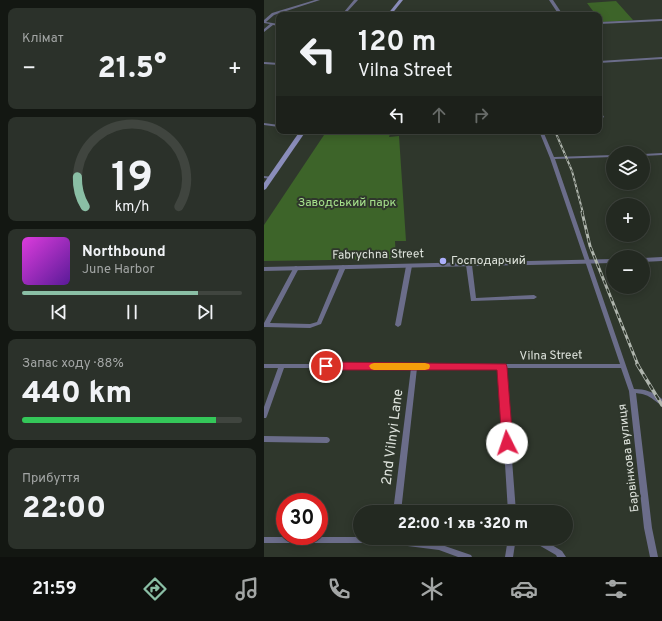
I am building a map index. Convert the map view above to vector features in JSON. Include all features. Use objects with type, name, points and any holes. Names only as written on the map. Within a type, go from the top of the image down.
[{"type":"main road","points":[[391,12],[401,0]]},
{"type":"main road","points":[[264,188],[267,178],[301,134]]},
{"type":"street","points":[[279,12],[309,1],[318,0]]},
{"type":"street","points":[[345,12],[356,0]]},
{"type":"street","points":[[551,0],[560,12]]},
{"type":"street","points":[[264,22],[276,13]]},
{"type":"street","points":[[602,24],[662,20]]},
{"type":"street","points":[[264,22],[276,25]]},
{"type":"street","points":[[264,31],[272,24]]},
{"type":"street","points":[[602,62],[662,58]]},
{"type":"street","points":[[264,63],[276,64]]},
{"type":"street","points":[[264,124],[276,126]]},
{"type":"street","name":"Барвінкова вулиця","points":[[541,134],[552,158],[632,391],[648,528],[654,557]]},
{"type":"street","points":[[650,155],[662,154]]},
{"type":"street","points":[[552,158],[606,156]]},
{"type":"street","points":[[650,260],[662,259]]},
{"type":"street","name":"Fabrychna Street","points":[[264,269],[606,261]]},
{"type":"street","points":[[469,265],[473,300],[534,298]]},
{"type":"street","points":[[398,325],[409,266]]},
{"type":"street","points":[[296,268],[265,325],[310,326],[319,323],[343,267]]},
{"type":"street","name":"Vilna Street","points":[[264,366],[623,366]]},
{"type":"street","points":[[264,416],[282,366]]},
{"type":"street","name":"2nd Vilnyi Lane","points":[[397,505],[414,366]]},
{"type":"street","points":[[502,367],[512,505]]},
{"type":"street","points":[[632,391],[646,391],[662,403]]},
{"type":"street","points":[[264,439],[327,440]]},
{"type":"street","points":[[264,540],[353,540]]},
{"type":"street","points":[[426,545],[439,547],[468,557]]},
{"type":"street","points":[[509,557],[511,545]]},
{"type":"street","points":[[545,545],[562,557]]},
{"type":"green space","points":[[616,1],[633,20],[602,22],[602,12],[594,12],[587,3]]},
{"type":"green space","name":"Заводський парк","points":[[325,134],[390,134],[389,137],[399,136],[406,241],[395,241],[396,259],[264,261],[264,225]]},
{"type":"railway","points":[[556,134],[572,171],[583,213]]},
{"type":"railway","points":[[582,212],[590,246],[638,365]]},
{"type":"railway","points":[[637,364],[662,405]]},
{"type":"slow traffic","points":[[374,366],[425,366]]},
{"type":"place","name":"Господарчий","points":[[443,261]]},
{"type":"route","points":[[326,366],[502,367],[507,443]]}]
